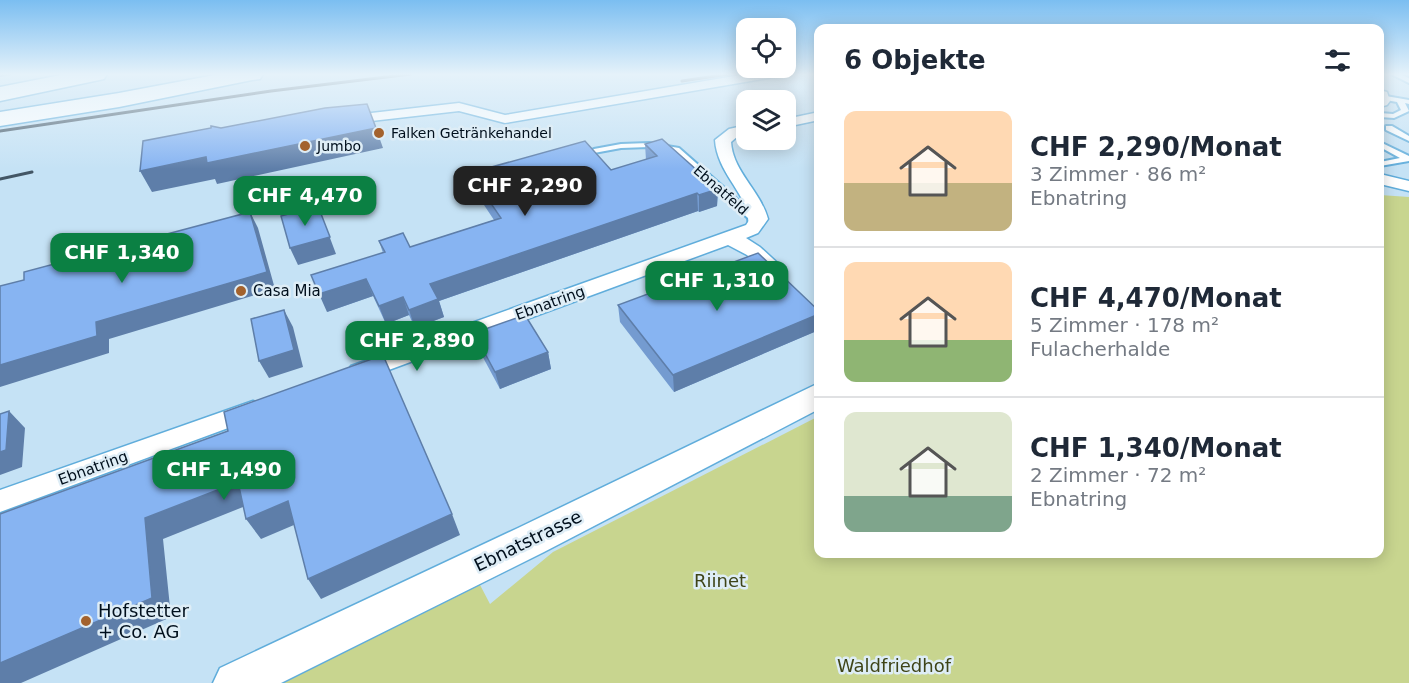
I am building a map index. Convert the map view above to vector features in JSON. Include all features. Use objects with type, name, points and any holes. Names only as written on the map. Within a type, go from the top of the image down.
[{"type":"main road","points":[[0,114],[50,106]]},
{"type":"main road","points":[[0,119],[82,106]]},
{"type":"street","points":[[332,122],[459,106],[490,117],[506,119],[583,106]]},
{"type":"street","points":[[796,121],[814,117]]},
{"type":"street","name":"Ebnatfeld","points":[[736,132],[723,140],[722,149],[733,172],[758,210],[759,219],[752,229]]},
{"type":"street","points":[[1384,180],[1409,186]]},
{"type":"street","name":"Ebnatring","points":[[336,380],[752,229]]},
{"type":"street","points":[[727,239],[737,240],[750,248],[793,289]]},
{"type":"street","name":"Ebnatstrasse","points":[[235,683],[531,540],[814,398]]},
{"type":"street","name":"Ebnatring","points":[[0,501],[268,404]]},
{"type":"lane","points":[[1389,128],[1409,139]]},
{"type":"lane","name":"Ebnatfeld","points":[[594,151],[640,145],[676,150],[752,217],[752,229]]},
{"type":"lane","points":[[1384,146],[1408,159]]},
{"type":"lane","points":[[1384,163],[1408,159]]},
{"type":"green space","name":"Riinet","points":[[1384,195],[1409,197],[1409,683],[274,683],[479,583],[490,604],[553,552],[814,419],[814,558],[1384,558]]},
{"type":"building","points":[[368,106],[376,128],[207,163],[206,157],[140,171],[143,141],[211,128],[211,126],[221,128],[325,108]]},
{"type":"building","points":[[662,139],[718,189],[699,195],[697,193],[430,284],[438,299],[409,310],[403,297],[379,306],[366,279],[319,294],[311,275],[385,252],[379,241],[403,233],[410,247],[501,218],[470,173],[585,141],[611,170],[657,156],[645,144]]},
{"type":"building","points":[[318,206],[330,237],[290,248],[281,216]]},
{"type":"building","points":[[250,212],[267,272],[96,322],[97,336],[0,365],[0,286],[24,280],[24,272]]},
{"type":"building","points":[[758,253],[814,306],[814,316],[673,375],[618,305]]},
{"type":"building","points":[[284,310],[294,350],[259,361],[251,319]]},
{"type":"building","points":[[525,315],[548,352],[495,372],[474,333]]},
{"type":"building","points":[[383,355],[452,514],[308,579],[288,501],[246,519],[238,482],[145,518],[152,598],[0,663],[0,514],[228,431],[224,412]]},
{"type":"building","points":[[9,411],[6,450],[0,452],[0,414]]},
{"type":"railway","points":[[0,131],[170,106]]},
{"type":"railway","points":[[0,179],[32,172]]},
{"type":"place","name":"Falken Getränkehandel","points":[[379,133]]},
{"type":"place","name":"Jumbo","points":[[305,146]]},
{"type":"place","name":"Casa Mia","points":[[241,291]]},
{"type":"place","name":"Hofstetter + Co. AG","points":[[86,621]]},
{"type":"park label","name":"Waldfriedhof","points":[[894,666]]}]
